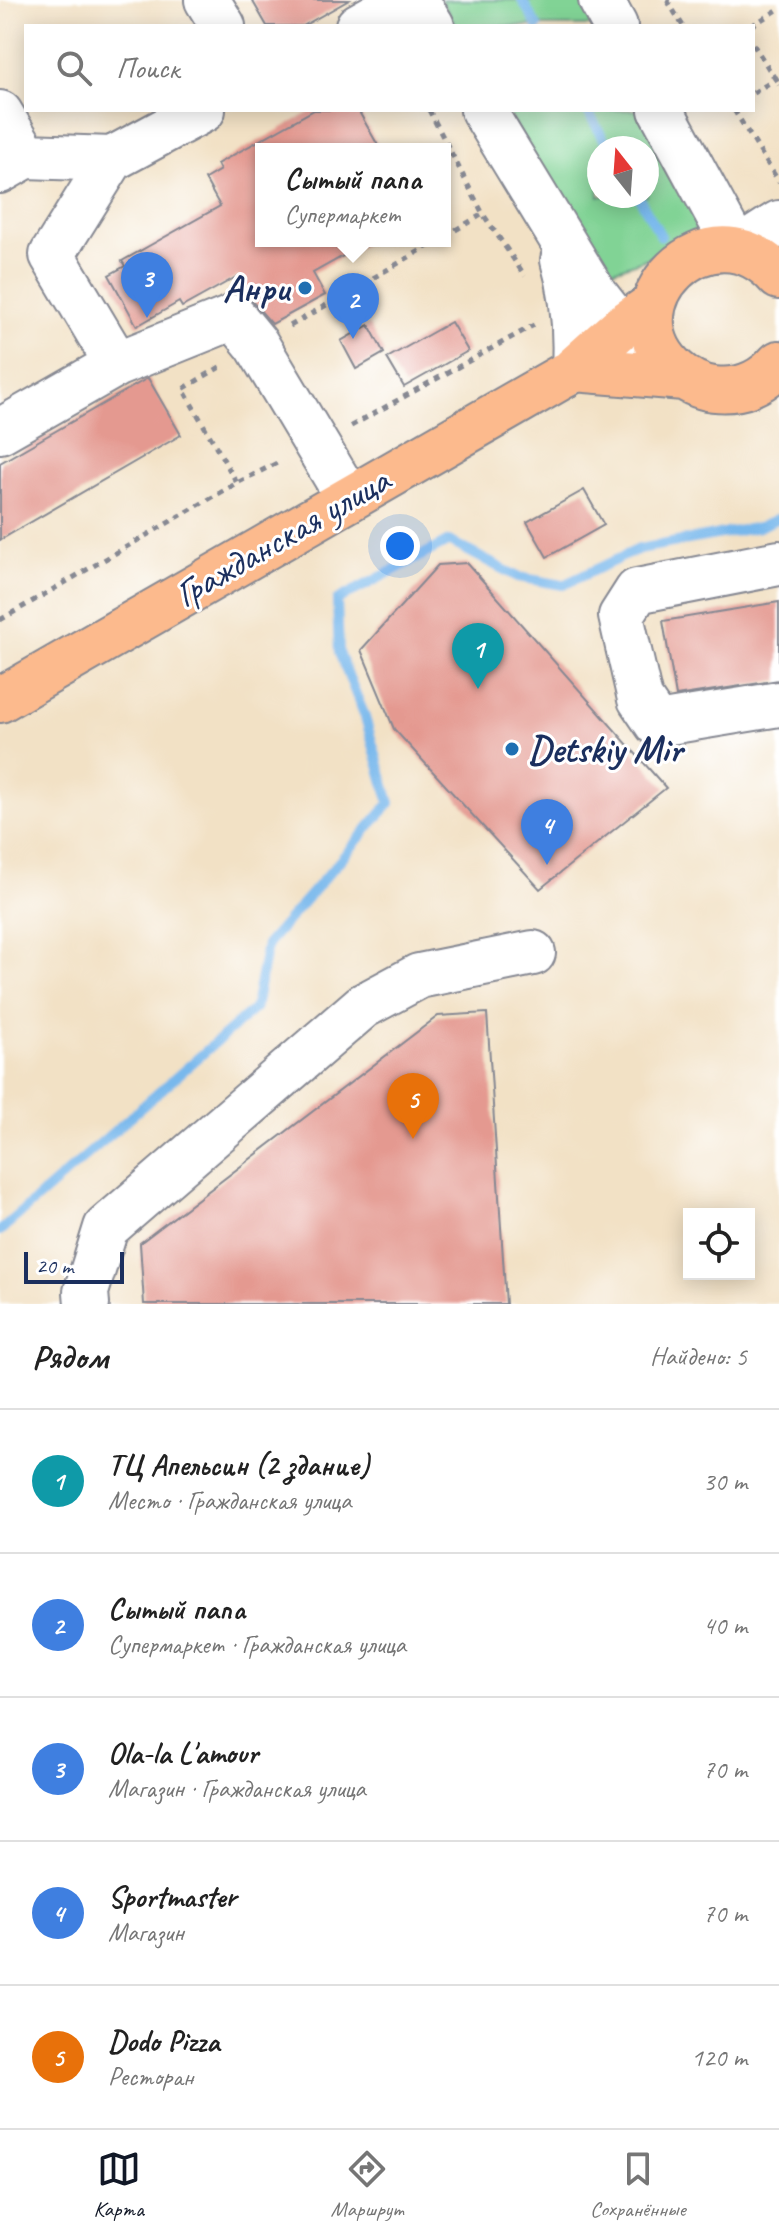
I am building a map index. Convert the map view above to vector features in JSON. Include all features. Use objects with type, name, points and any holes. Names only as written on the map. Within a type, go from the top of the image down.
[{"type":"main road","name":"Гражданская улица","points":[[0,700],[570,372],[654,339],[662,283],[676,266],[694,255],[715,249],[737,250]]},
{"type":"main road","points":[[737,250],[765,261],[779,277]]},
{"type":"main road","points":[[570,372],[654,339],[705,388],[727,390],[749,386],[776,372]]},
{"type":"street","points":[[207,0],[222,24]]},
{"type":"street","points":[[362,24],[404,0]]},
{"type":"street","points":[[416,0],[431,24]]},
{"type":"street","points":[[601,0],[614,24]]},
{"type":"street","points":[[0,113],[13,164],[112,159],[199,112]]},
{"type":"street","points":[[484,112],[595,294],[654,339]]},
{"type":"street","points":[[662,112],[737,250],[779,223]]},
{"type":"street","points":[[112,159],[52,255],[117,364]]},
{"type":"street","points":[[551,222],[574,307],[570,372]]},
{"type":"street","points":[[0,431],[117,364],[234,317],[257,345],[349,499]]},
{"type":"street","points":[[779,563],[637,591],[621,616],[640,699],[657,724],[779,704]]},
{"type":"street","points":[[87,1304],[86,1292],[106,1228],[363,1006],[419,976],[533,953]]},
{"type":"path","points":[[667,0],[682,24]]},
{"type":"path","points":[[754,24],[779,9]]},
{"type":"path","points":[[755,47],[778,81],[755,92]]},
{"type":"path","points":[[735,112],[779,182]]},
{"type":"path","points":[[773,172],[779,168]]},
{"type":"path","points":[[451,233],[483,214]]},
{"type":"green space","points":[[441,0],[599,0],[614,24],[455,24]]},
{"type":"green space","points":[[507,112],[666,112],[724,210],[661,254],[602,274]]},
{"type":"building","points":[[252,0],[349,0],[307,24],[266,24]]},
{"type":"building","points":[[310,112],[359,112],[377,143],[255,143],[255,247],[359,247],[313,273],[325,295],[272,324],[250,299],[238,276],[182,307],[179,302],[137,326],[109,275],[125,266],[122,261],[220,206],[205,179],[220,170],[217,164]]},
{"type":"building","points":[[451,322],[468,351],[404,387],[387,358]]},
{"type":"building","points":[[369,325],[384,353],[356,369],[341,341]]},
{"type":"building","points":[[148,378],[181,435],[0,540],[0,463]]},
{"type":"building","points":[[584,490],[604,525],[547,557],[527,522]]},
{"type":"building","points":[[467,563],[666,788],[540,889],[394,729],[361,650],[438,565]]},
{"type":"building","points":[[779,602],[779,680],[676,696],[663,621]]},
{"type":"building","points":[[487,1013],[506,1304],[144,1304],[140,1243],[438,1016]]},
{"type":"waterway","points":[[522,0],[536,24]]},
{"type":"waterway","points":[[588,112],[602,136]]},
{"type":"waterway","points":[[645,208],[661,236]]},
{"type":"waterway","points":[[0,1231],[255,1008],[267,944],[390,803],[364,714],[339,653],[337,600],[449,541],[518,577],[563,585],[639,549],[759,527],[779,518]]},
{"type":"place","name":"Анри","points":[[305,288]]},
{"type":"place","name":"Ola-la L'amour","points":[[147,318]]},
{"type":"place","name":"Сытый папа","points":[[353,339]]},
{"type":"place","name":"ТЦ Апельсин (2 здание)","points":[[478,689]]},
{"type":"place","name":"Detskiy Mir","points":[[512,749]]},
{"type":"place","name":"Sportmaster","points":[[547,865]]},
{"type":"place","name":"Dodo Pizza","points":[[413,1139]]}]
